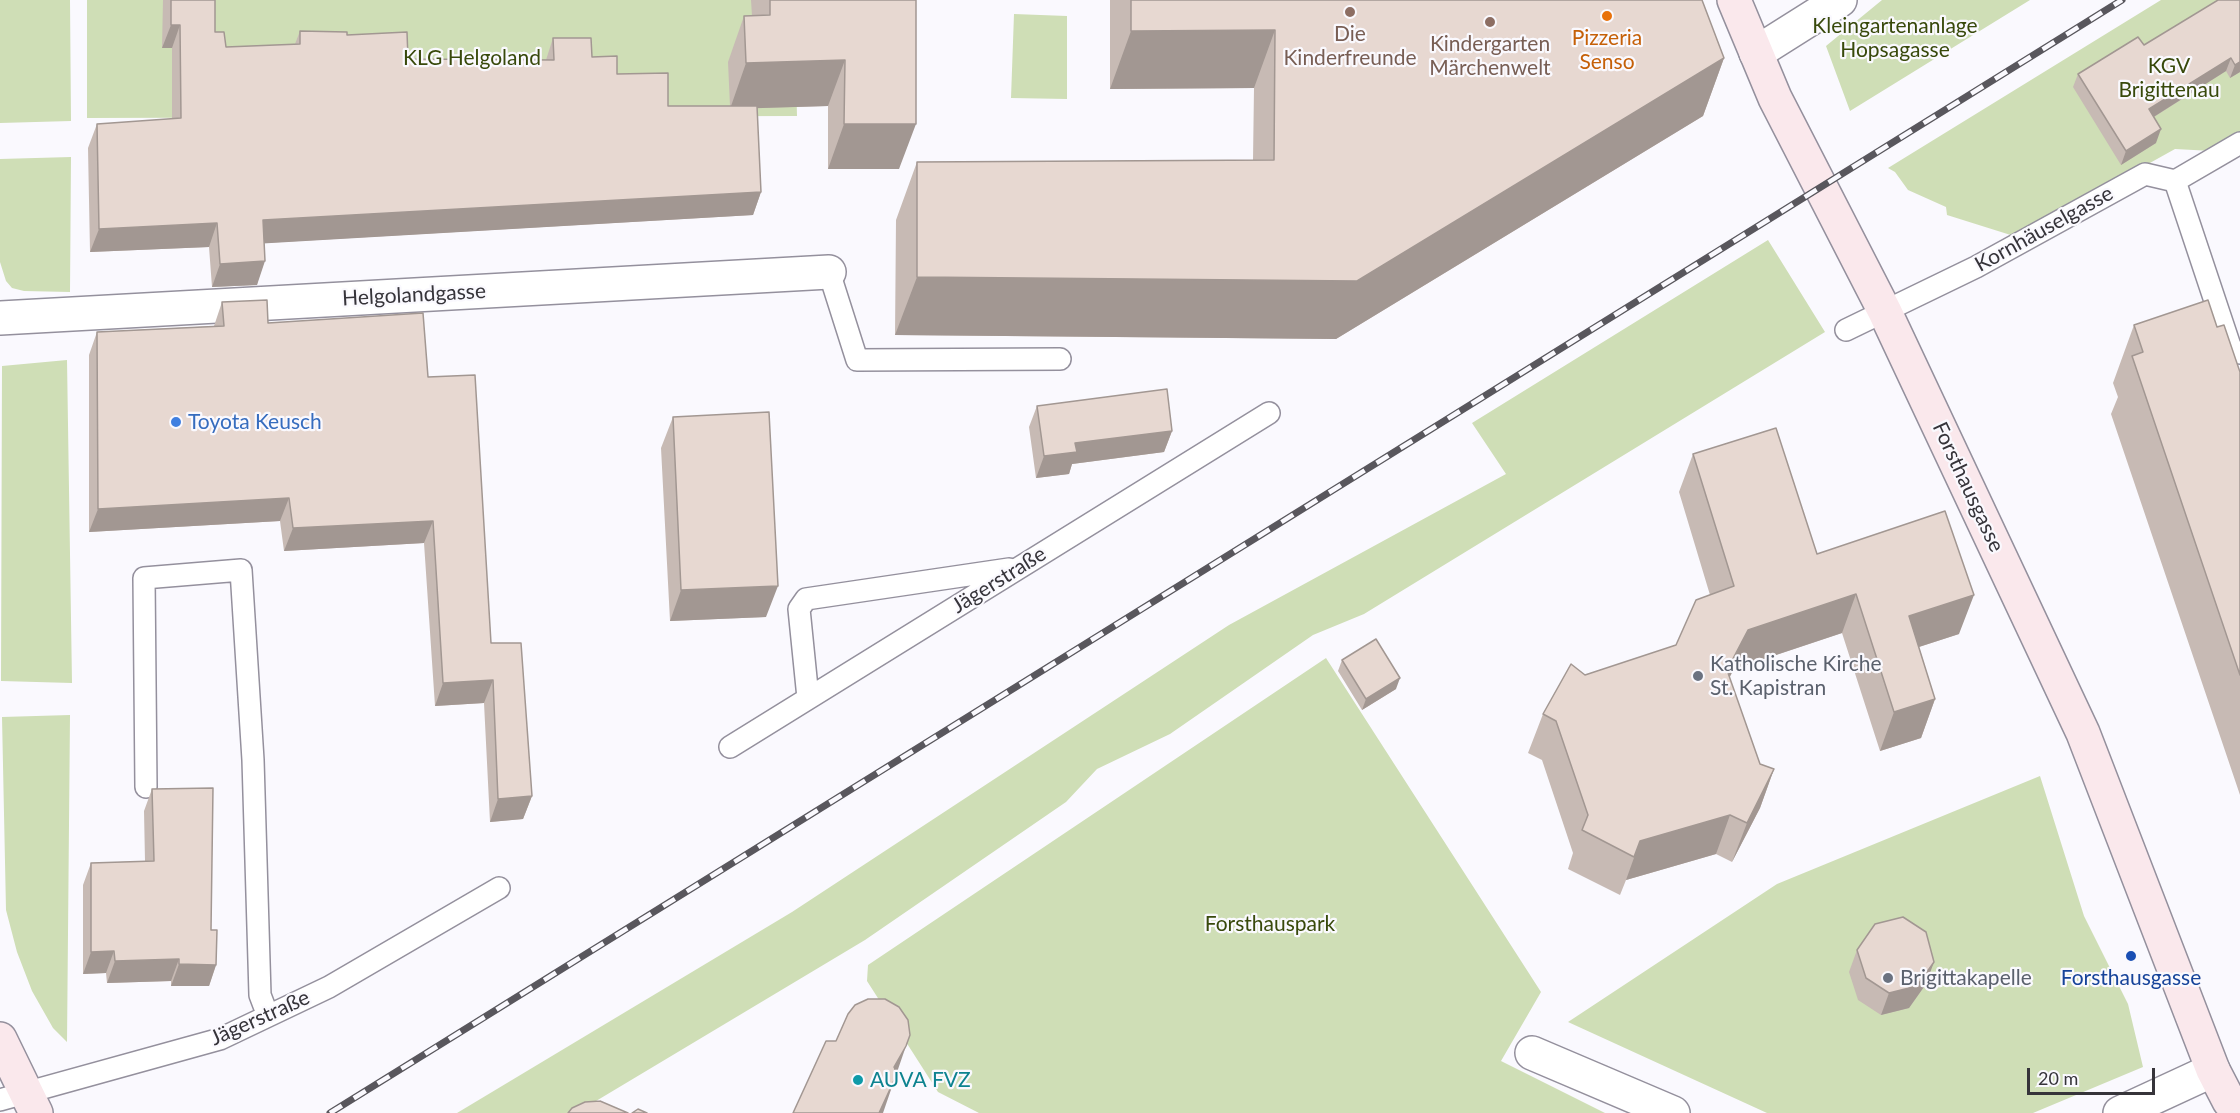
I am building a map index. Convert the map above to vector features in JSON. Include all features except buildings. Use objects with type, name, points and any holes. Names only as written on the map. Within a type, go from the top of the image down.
[{"type":"street","name":"Forsthausgasse","points":[[1734,0],[1775,98],[1886,312],[2083,733],[2213,1070],[2229,1101],[2240,1113]]},
{"type":"street","points":[[1756,53],[1840,0]]},
{"type":"street","name":"Helgolandgasse","points":[[0,318],[829,272]]},
{"type":"street","points":[[0,1039],[20,1102]]},
{"type":"street","points":[[1532,1053],[1673,1113]]},
{"type":"street","points":[[2120,1113],[2213,1070]]},
{"type":"lane","points":[[2240,143],[2175,181],[2231,349],[2240,353]]},
{"type":"lane","name":"Kornhäuselgasse","points":[[1846,330],[1976,267],[2145,174],[2175,181]]},
{"type":"lane","points":[[829,272],[857,360],[1060,359]]},
{"type":"lane","name":"Jägerstraße","points":[[730,747],[1269,413]]},
{"type":"lane","points":[[808,699],[799,609],[806,598],[1019,568]]},
{"type":"lane","points":[[146,787],[144,578],[241,570],[253,760],[260,995],[268,1016]]},
{"type":"lane","name":"Jägerstraße","points":[[20,1102],[220,1039],[329,987],[499,888]]},
{"type":"green space","points":[[0,0],[70,0],[71,121],[0,123]]},
{"type":"green space","name":"KLG Helgoland","points":[[87,0],[794,0],[797,116],[87,118]]},
{"type":"green space","name":"Kleingartenanlage Hopsagasse","points":[[1882,0],[2030,0],[1850,111],[1826,46]]},
{"type":"green space","name":"KGV Brigittenau","points":[[2161,0],[2240,0],[2240,134],[2212,151],[2175,149],[2017,237],[1947,215],[1946,207],[1908,190],[1895,172],[1888,168]]},
{"type":"green space","points":[[1014,14],[1067,16],[1067,99],[1011,98]]},
{"type":"green space","points":[[71,157],[70,292],[24,291],[12,288],[6,281],[0,262],[0,159]]},
{"type":"green space","points":[[1768,240],[1825,332],[1364,614],[1313,635],[1170,734],[1097,769],[1066,802],[865,940],[576,1113],[457,1113],[792,912],[1229,625],[1506,474],[1472,423]]},
{"type":"green space","points":[[67,360],[72,683],[1,681],[2,366]]},
{"type":"green space","name":"Forsthauspark","points":[[1326,658],[1541,992],[1501,1061],[1605,1113],[979,1113],[938,1092],[867,981],[868,965]]},
{"type":"green space","points":[[70,715],[67,1042],[53,1028],[32,991],[17,952],[6,910],[2,717]]},
{"type":"green space","points":[[2040,776],[2084,916],[2128,1004],[2143,1067],[2033,1113],[1767,1113],[1568,1022],[1777,884]]},
{"type":"railway","points":[[330,1113],[2122,0]]},
{"type":"place","name":"Die Kinderfreunde","points":[[1350,12]]},
{"type":"place","name":"Pizzeria Senso","points":[[1607,16]]},
{"type":"place","name":"Kindergarten Märchenwelt","points":[[1490,22]]},
{"type":"place","name":"Toyota Keusch","points":[[176,422]]},
{"type":"place","name":"Katholische Kirche St. Kapistran","points":[[1698,676]]},
{"type":"place","name":"Forsthausgasse","points":[[2131,956]]},
{"type":"place","name":"Brigittakapelle","points":[[1888,978]]},
{"type":"place","name":"AUVA FVZ","points":[[858,1080]]}]
